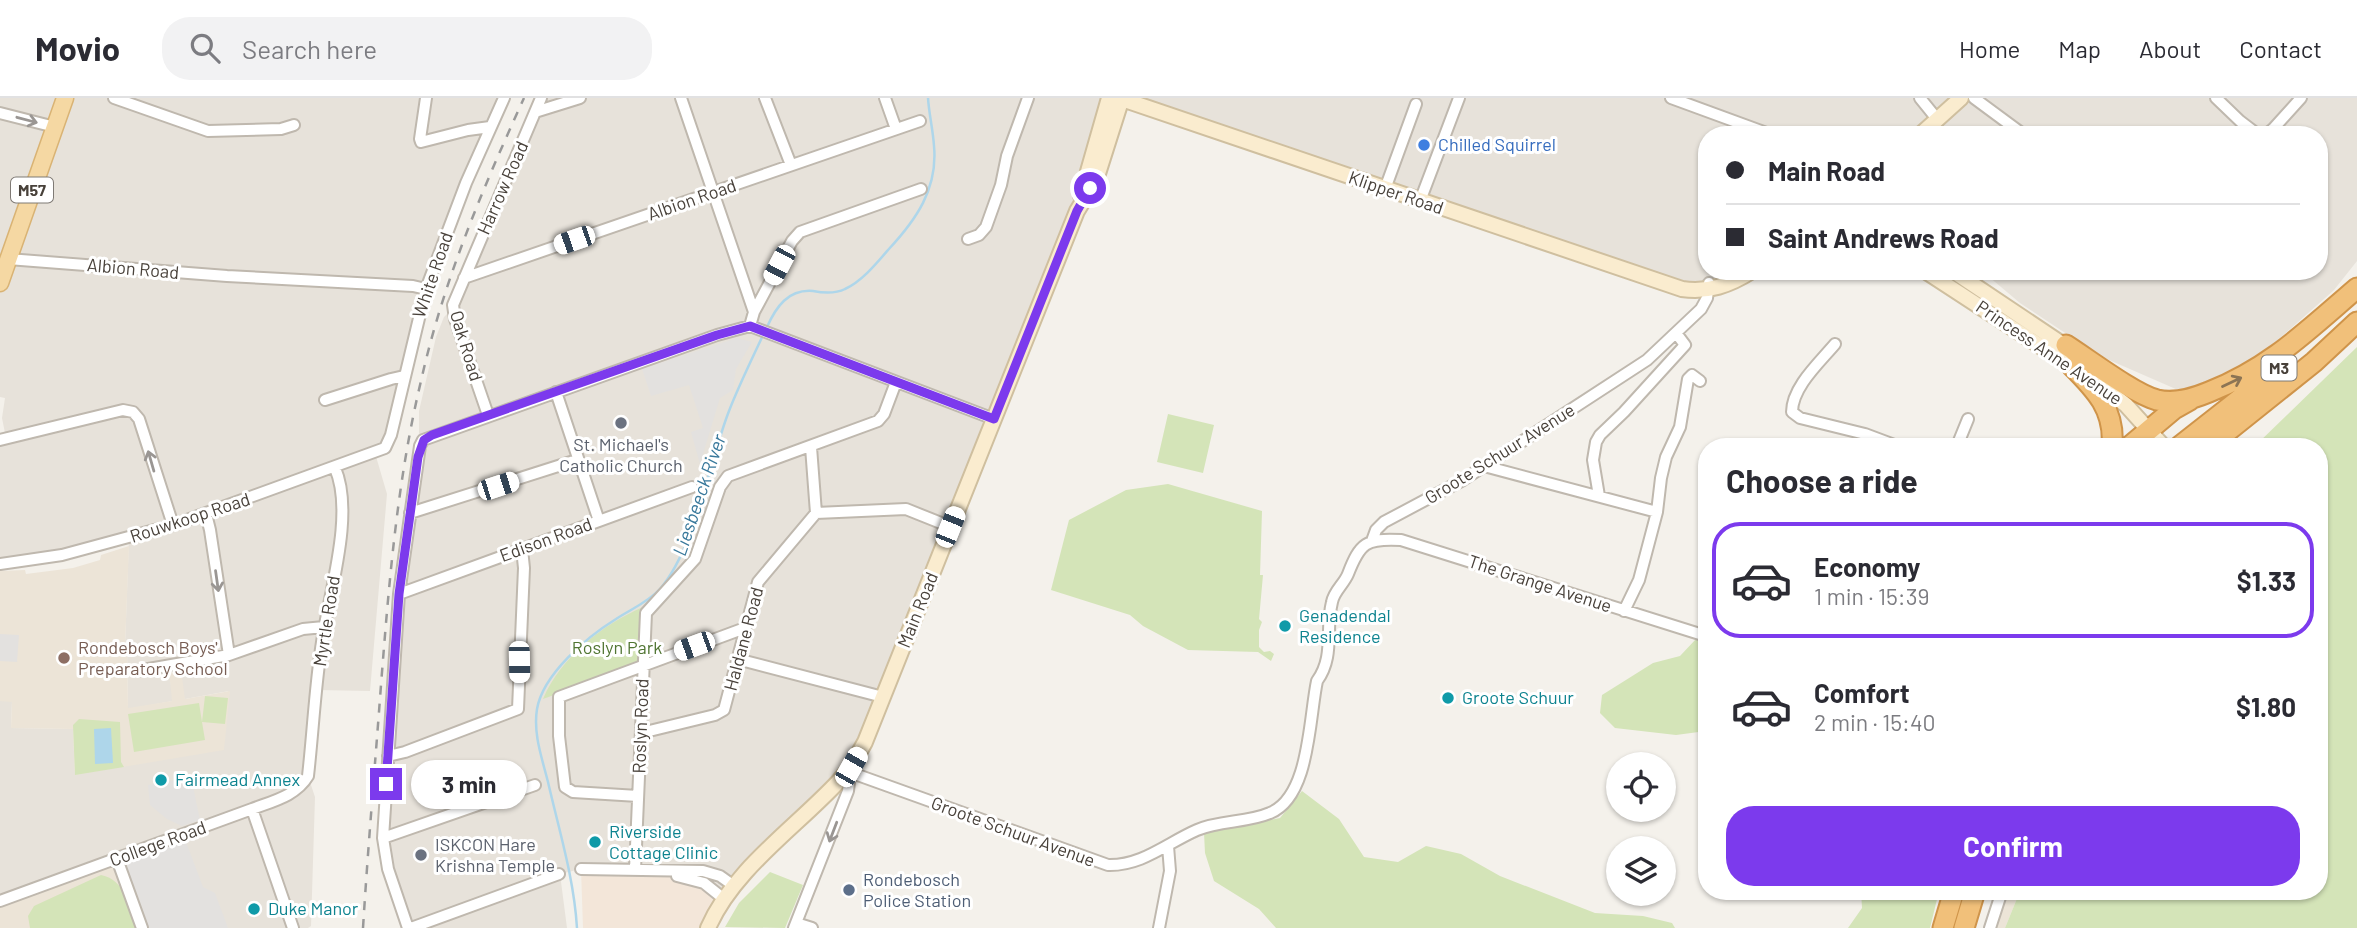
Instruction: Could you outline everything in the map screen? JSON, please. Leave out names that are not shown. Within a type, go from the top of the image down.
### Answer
[{"type":"highway","points":[[2140,438],[2190,400],[2227,385],[2269,362],[2357,288]]},
{"type":"highway","name":"M3","points":[[2200,438],[2330,322],[2357,294]]},
{"type":"highway","name":"M3","points":[[2201,438],[2315,362],[2357,322]]},
{"type":"highway","points":[[2066,345],[2144,395],[2164,401],[2190,400]]},
{"type":"highway","points":[[2073,366],[2105,403],[2111,423],[2112,438]]},
{"type":"highway","points":[[1943,928],[1951,900]]},
{"type":"highway","points":[[1964,928],[1972,900]]},
{"type":"main road","name":"M57","points":[[0,283],[65,98]]},
{"type":"main road","name":"Main Road","points":[[708,928],[724,898],[734,886],[851,770],[865,742],[1077,211],[1085,175],[1109,98]]},
{"type":"main road","name":"Main Road","points":[[1077,211],[1096,180],[1121,98]]},
{"type":"main road","name":"Klipper Road","points":[[1121,98],[1671,285],[1727,285],[1736,280]]},
{"type":"main road","points":[[1930,126],[1961,98]]},
{"type":"main road","name":"Klipper Road","points":[[1709,286],[1719,280]]},
{"type":"main road","name":"Princess Anne Avenue","points":[[1940,280],[2113,394],[2165,438]]},
{"type":"main road","points":[[1944,280],[1951,287]]},
{"type":"main road","name":"Princess Anne Avenue","points":[[1967,280],[2066,345],[2117,386],[2159,438]]},
{"type":"street","points":[[114,98],[212,131],[281,129],[294,125]]},
{"type":"street","points":[[426,98],[420,139],[424,142],[490,127]]},
{"type":"street","name":"White Road","points":[[375,453],[388,444],[426,289],[466,183],[504,98]]},
{"type":"street","name":"Harrow Road","points":[[464,278],[541,98]]},
{"type":"street","points":[[535,112],[580,98]]},
{"type":"street","points":[[681,98],[754,312],[754,327]]},
{"type":"street","points":[[765,98],[791,165]]},
{"type":"street","points":[[885,98],[896,129]]},
{"type":"street","points":[[968,239],[979,235],[986,227],[1028,98]]},
{"type":"street","points":[[1420,201],[1459,98]]},
{"type":"street","points":[[1671,98],[1747,126]]},
{"type":"street","points":[[1920,98],[1937,119]]},
{"type":"street","points":[[1974,98],[2012,126]]},
{"type":"street","points":[[2216,98],[2245,126]]},
{"type":"street","points":[[2276,126],[2301,98]]},
{"type":"street","points":[[1385,189],[1416,104]]},
{"type":"street","points":[[0,113],[55,127]]},
{"type":"street","name":"Albion Road","points":[[464,278],[920,121]]},
{"type":"street","points":[[754,312],[800,232],[921,189]]},
{"type":"street","name":"Albion Road","points":[[8,259],[227,276],[414,286],[426,289]]},
{"type":"street","name":"Oak Road","points":[[464,278],[453,313],[488,415]]},
{"type":"street","name":"Groote Schuur Avenue","points":[[851,770],[1099,864],[1123,865],[1206,826],[1272,813],[1287,801],[1301,772],[1317,681],[1325,670],[1329,656],[1331,603],[1348,575],[1354,555],[1372,541],[1373,533],[1384,522],[1451,487],[1647,360],[1700,309],[1709,286]]},
{"type":"street","points":[[559,874],[410,928],[388,869],[383,838],[399,594],[422,443],[432,435],[488,415],[717,335],[754,327],[994,419]]},
{"type":"street","points":[[1599,496],[1593,460],[1596,442],[1685,345],[1676,333]]},
{"type":"street","points":[[1835,344],[1798,392],[1792,412],[1800,418],[1876,438]]},
{"type":"street","points":[[1624,611],[1639,580],[1657,512],[1666,457],[1680,427],[1688,379],[1692,375],[1700,381]]},
{"type":"street","points":[[325,400],[404,376]]},
{"type":"street","name":"Roslyn Road","points":[[635,870],[646,613],[695,559],[724,481],[734,472],[811,447],[878,421],[884,414],[896,382]]},
{"type":"street","points":[[556,392],[599,521]]},
{"type":"street","points":[[0,440],[123,410],[133,412],[139,419],[173,525]]},
{"type":"street","points":[[1960,438],[1968,419]]},
{"type":"street","points":[[811,447],[816,513],[900,509],[915,512],[950,527]]},
{"type":"street","name":"Rouwkoop Road","points":[[0,564],[62,555],[173,525],[375,453]]},
{"type":"street","points":[[410,513],[577,460]]},
{"type":"street","points":[[1484,466],[1657,512]]},
{"type":"street","name":"Myrtle Road","points":[[308,776],[324,627],[336,567],[344,499],[335,468]]},
{"type":"street","name":"Edison Road","points":[[399,594],[692,487]]},
{"type":"street","name":"Haldane Road","points":[[641,733],[721,713],[726,706],[761,577],[816,513]]},
{"type":"street","points":[[206,514],[229,655]]},
{"type":"street","name":"The Grange Avenue","points":[[1372,541],[1401,540],[1698,634]]},
{"type":"street","points":[[388,756],[518,709],[524,568],[522,549]]},
{"type":"street","points":[[137,671],[229,655],[303,629],[324,627]]},
{"type":"street","points":[[638,796],[568,791],[563,781],[558,699],[561,695],[745,628]]},
{"type":"street","points":[[737,659],[883,697]]},
{"type":"street","points":[[812,928],[795,926],[850,785],[851,770]]},
{"type":"street","name":"College Road","points":[[0,901],[252,809],[296,791],[308,776]]},
{"type":"street","points":[[383,838],[535,785]]},
{"type":"street","points":[[252,809],[293,928]]},
{"type":"street","points":[[1159,928],[1170,871],[1168,846]]},
{"type":"street","points":[[117,859],[142,928]]},
{"type":"street","points":[[581,869],[708,872],[720,876],[734,886]]},
{"type":"street","points":[[650,870],[697,880],[724,898]]},
{"type":"street","points":[[1990,928],[1999,900]]},
{"type":"shaded area","points":[[0,98],[504,98],[426,289],[391,435],[375,453],[387,494],[370,691],[318,690],[308,776],[315,797],[311,926],[308,928],[142,928],[117,859],[0,901],[0,701],[12,701],[11,728],[73,729],[75,775],[229,691],[185,699],[169,670],[173,701],[128,709],[125,646],[129,538],[0,564],[0,440],[6,438],[2,418],[5,398],[0,397]]},
{"type":"shaded area","points":[[541,98],[2357,98],[2357,261],[2334,290],[2261,355],[2201,384],[2178,390],[2100,356],[2020,303],[1993,280],[2328,280],[2328,126],[1698,126],[1698,280],[1713,280],[1670,285],[1122,99],[865,742],[724,899],[581,869],[560,874],[567,928],[408,928],[388,869],[384,806],[419,439],[419,411],[436,337],[444,317],[453,308]]},
{"type":"shaded area","points":[[737,338],[752,342],[736,369],[733,390],[720,398],[700,464],[691,432],[703,428],[689,385],[651,396],[642,369]]},
{"type":"shaded area","name":"Rondebosch Boys' Preparatory School","points":[[129,546],[125,646],[128,708],[172,701],[169,671],[181,669],[185,699],[230,691],[224,750],[75,775],[73,729],[11,728],[12,702],[0,701],[0,571],[25,570],[26,574],[73,568],[100,560],[101,555]]},
{"type":"shaded area","points":[[0,634],[19,635],[17,662],[0,661]]},
{"type":"shaded area","points":[[191,777],[200,820],[182,826],[167,819],[150,805],[148,785]]},
{"type":"shaded area","points":[[183,834],[203,887],[215,893],[228,928],[142,928],[117,859]]},
{"type":"shaded area","points":[[115,864],[139,928],[0,928],[0,907]]},
{"type":"shaded area","points":[[581,869],[677,876],[724,899],[708,928],[583,928]]},
{"type":"shaded area","points":[[1993,900],[2016,900],[2005,928],[1984,928]]},
{"type":"green space","points":[[2357,347],[2357,928],[2005,928],[2016,900],[2328,900],[2328,438],[2263,438]]},
{"type":"green space","points":[[1168,414],[1214,425],[1203,473],[1157,462]]},
{"type":"green space","points":[[1168,484],[1262,511],[1260,575],[1263,575],[1259,619],[1262,622],[1259,647],[1264,652],[1270,651],[1274,654],[1271,661],[1258,652],[1188,650],[1143,626],[1130,615],[1051,590],[1069,520],[1126,490]]},
{"type":"green space","name":"Roslyn Park","points":[[643,607],[639,664],[543,699],[560,669],[584,644],[613,623]]},
{"type":"green space","points":[[1698,640],[1698,732],[1676,735],[1615,728],[1600,713],[1602,695],[1653,663],[1680,656]]},
{"type":"green space","points":[[205,696],[228,698],[225,724],[202,722]]},
{"type":"green space","points":[[199,703],[205,740],[134,752],[128,714]]},
{"type":"green space","points":[[79,719],[120,722],[121,762],[124,767],[75,775],[73,725]]},
{"type":"green space","points":[[1302,791],[1339,819],[1364,857],[1398,862],[1426,846],[1461,854],[1500,876],[1595,913],[1643,916],[1672,923],[1675,928],[1276,928],[1259,909],[1214,881],[1205,853],[1204,833],[1280,818]]},
{"type":"green space","points":[[770,872],[803,885],[785,928],[725,927],[739,903]]},
{"type":"green space","points":[[101,875],[116,882],[121,888],[136,928],[30,928],[28,916],[34,906]]},
{"type":"green space","points":[[1862,900],[1937,900],[1930,928],[1848,928],[1862,908]]},
{"type":"water","points":[[111,728],[113,763],[95,764],[94,729]]},
{"type":"waterway","name":"Liesbeeck River","points":[[767,327],[779,306],[790,296],[804,291],[837,292],[857,282],[908,227],[923,203],[932,176],[934,146],[928,98]]},
{"type":"waterway","name":"Liesbeeck River","points":[[577,928],[569,872],[537,737],[536,718],[541,696],[557,670],[580,646],[650,598],[672,572],[692,529],[729,411],[764,333]]},
{"type":"railway","points":[[363,928],[391,570],[413,419],[430,344],[452,272],[493,167],[524,98]]},
{"type":"place","name":"Chilled Squirrel","points":[[1424,145]]},
{"type":"place","name":"St. Michael's Catholic Church","points":[[621,423]]},
{"type":"place","name":"Genadendal Residence","points":[[1285,626]]},
{"type":"place","name":"Rondebosch Boys' Preparatory School","points":[[64,658]]},
{"type":"place","name":"Groote Schuur","points":[[1448,698]]},
{"type":"place","name":"Fairmead Annex","points":[[161,780]]},
{"type":"place","name":"Riverside Cottage Clinic","points":[[595,842]]},
{"type":"place","name":"ISKCON Hare Krishna Temple","points":[[421,855]]},
{"type":"place","name":"Rondebosch Police Station","points":[[849,890]]},
{"type":"place","name":"Duke Manor","points":[[254,909]]},
{"type":"route","points":[[386,784],[399,594],[418,457],[420,446],[427,437],[717,335],[750,326],[994,419],[1077,211],[1090,188]]}]
